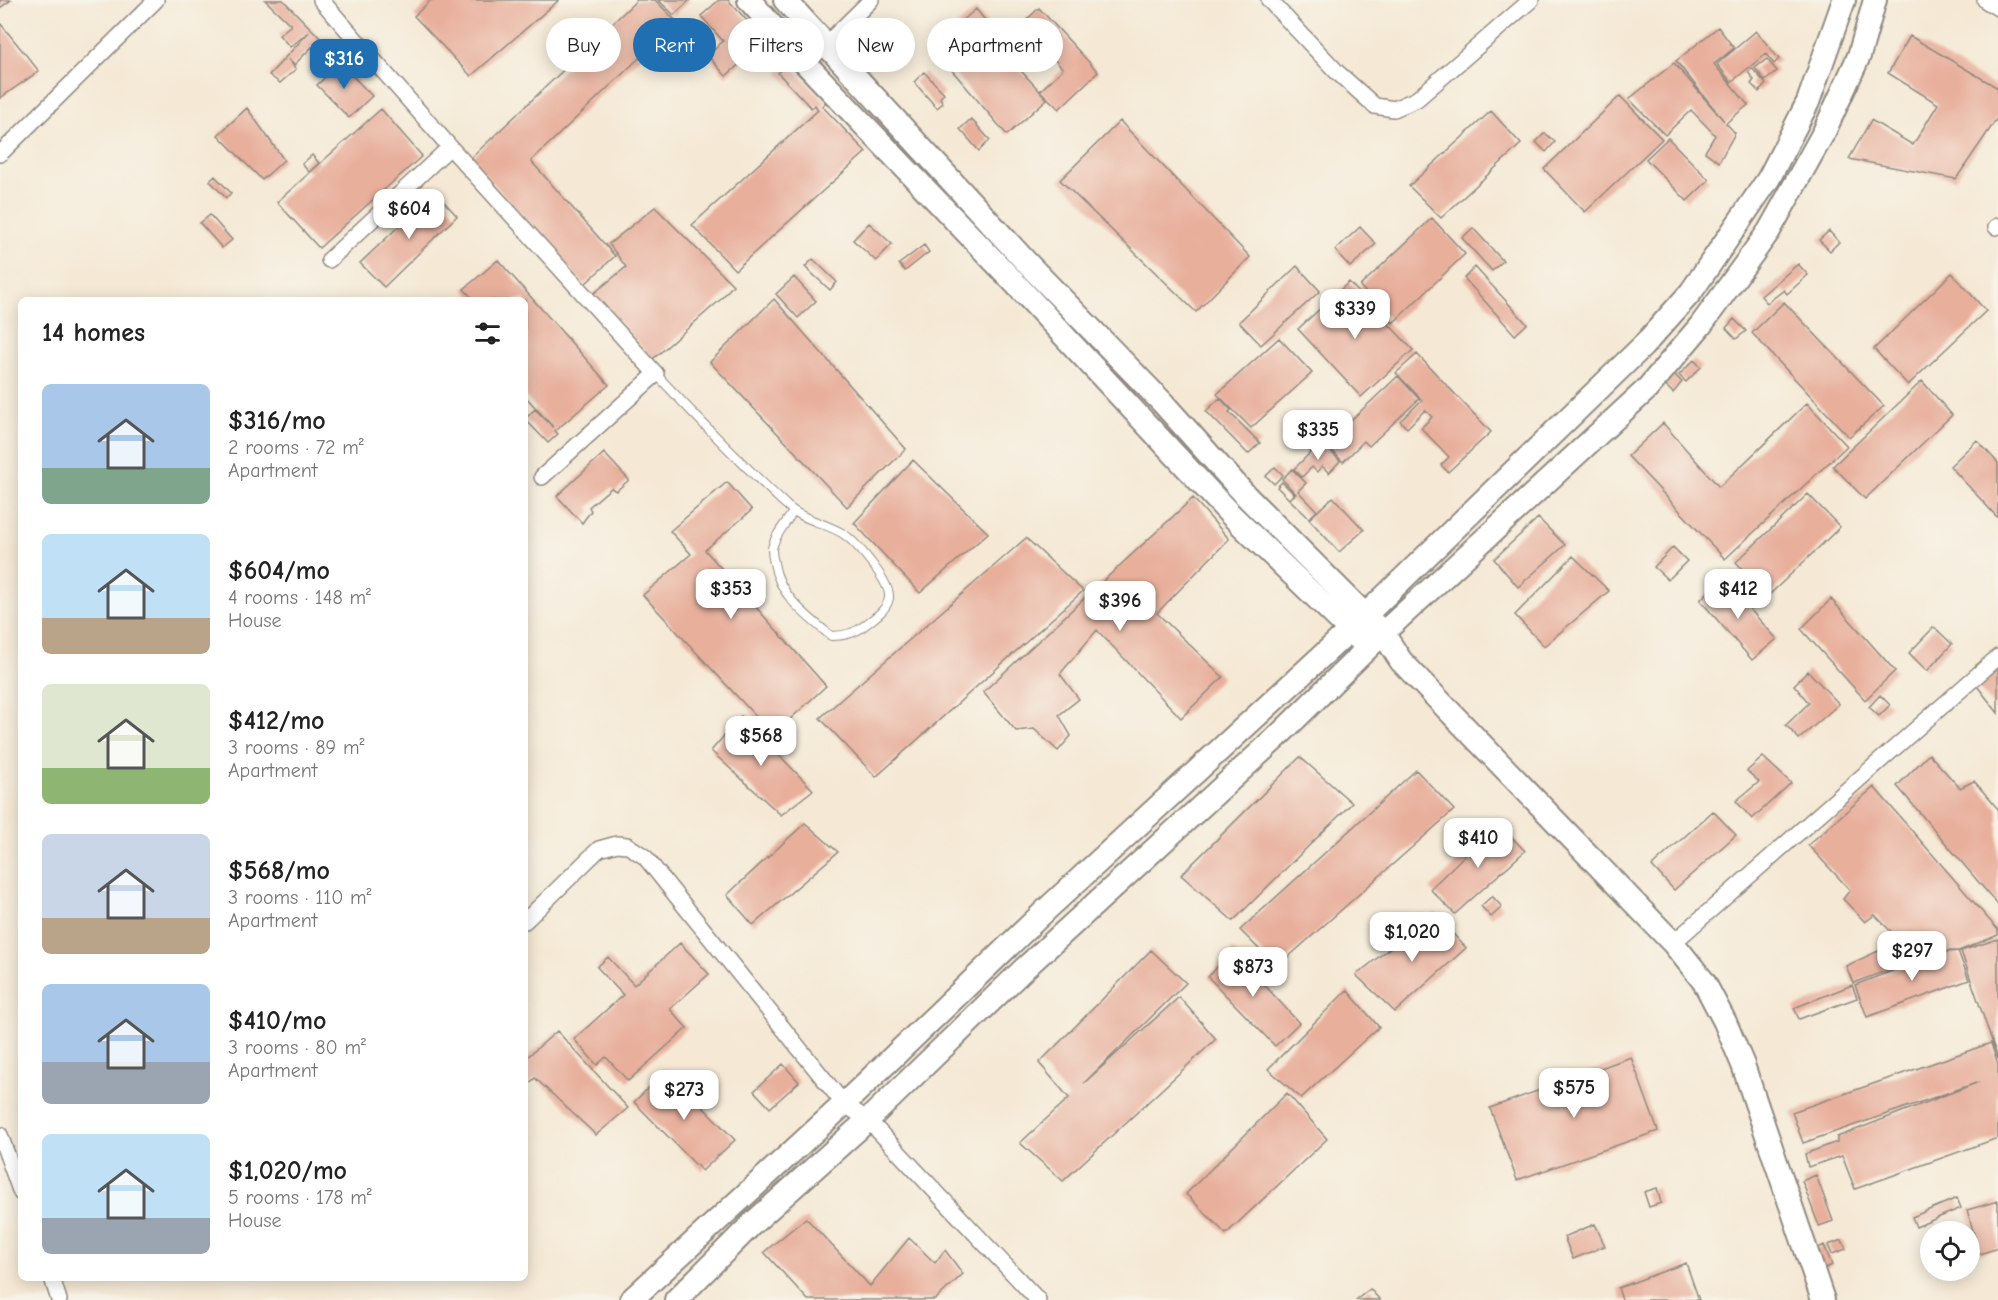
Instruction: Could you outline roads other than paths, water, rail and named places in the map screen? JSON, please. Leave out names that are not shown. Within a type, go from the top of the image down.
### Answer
[{"type":"street","points":[[0,154],[156,0]]},
{"type":"street","points":[[321,0],[450,147],[656,374],[542,477]]},
{"type":"street","points":[[749,0],[765,18]]},
{"type":"street","points":[[785,0],[1028,264],[1162,402],[1358,622],[1401,661],[1673,943],[1704,982],[1725,1022],[1743,1065],[1823,1300]]},
{"type":"street","points":[[826,44],[871,0]]},
{"type":"street","points":[[1269,0],[1337,72],[1375,106],[1394,109],[1417,99],[1531,0]]},
{"type":"street","points":[[631,1300],[844,1104],[1048,908],[1358,622],[1643,346],[1690,292],[1769,178],[1808,102],[1844,0]]},
{"type":"street","points":[[676,1300],[752,1224],[868,1120],[1025,968],[1276,738],[1376,640],[1647,389],[1701,325],[1769,231],[1824,132],[1859,56],[1875,0]]},
{"type":"street","points":[[1985,0],[1998,8]]},
{"type":"street","points":[[814,72],[1014,282],[1230,514],[1358,622]]},
{"type":"street","points":[[329,260],[450,147]]},
{"type":"street","points":[[1014,282],[1028,264]]},
{"type":"street","points":[[1142,418],[1162,402]]},
{"type":"street","points":[[1230,514],[1248,498]]},
{"type":"street","points":[[1673,943],[1998,657]]},
{"type":"street","points":[[528,918],[599,849],[617,844],[627,846],[645,857],[844,1104],[868,1120],[1038,1300]]},
{"type":"street","points":[[0,1135],[18,1185]]},
{"type":"street","points":[[53,1281],[59,1300]]},
{"type":"lane","points":[[656,374],[726,449],[793,512],[831,527],[845,535],[864,552],[889,594],[884,609],[861,628],[847,634],[831,636],[799,610],[782,587],[775,570],[772,549],[793,512]]}]
